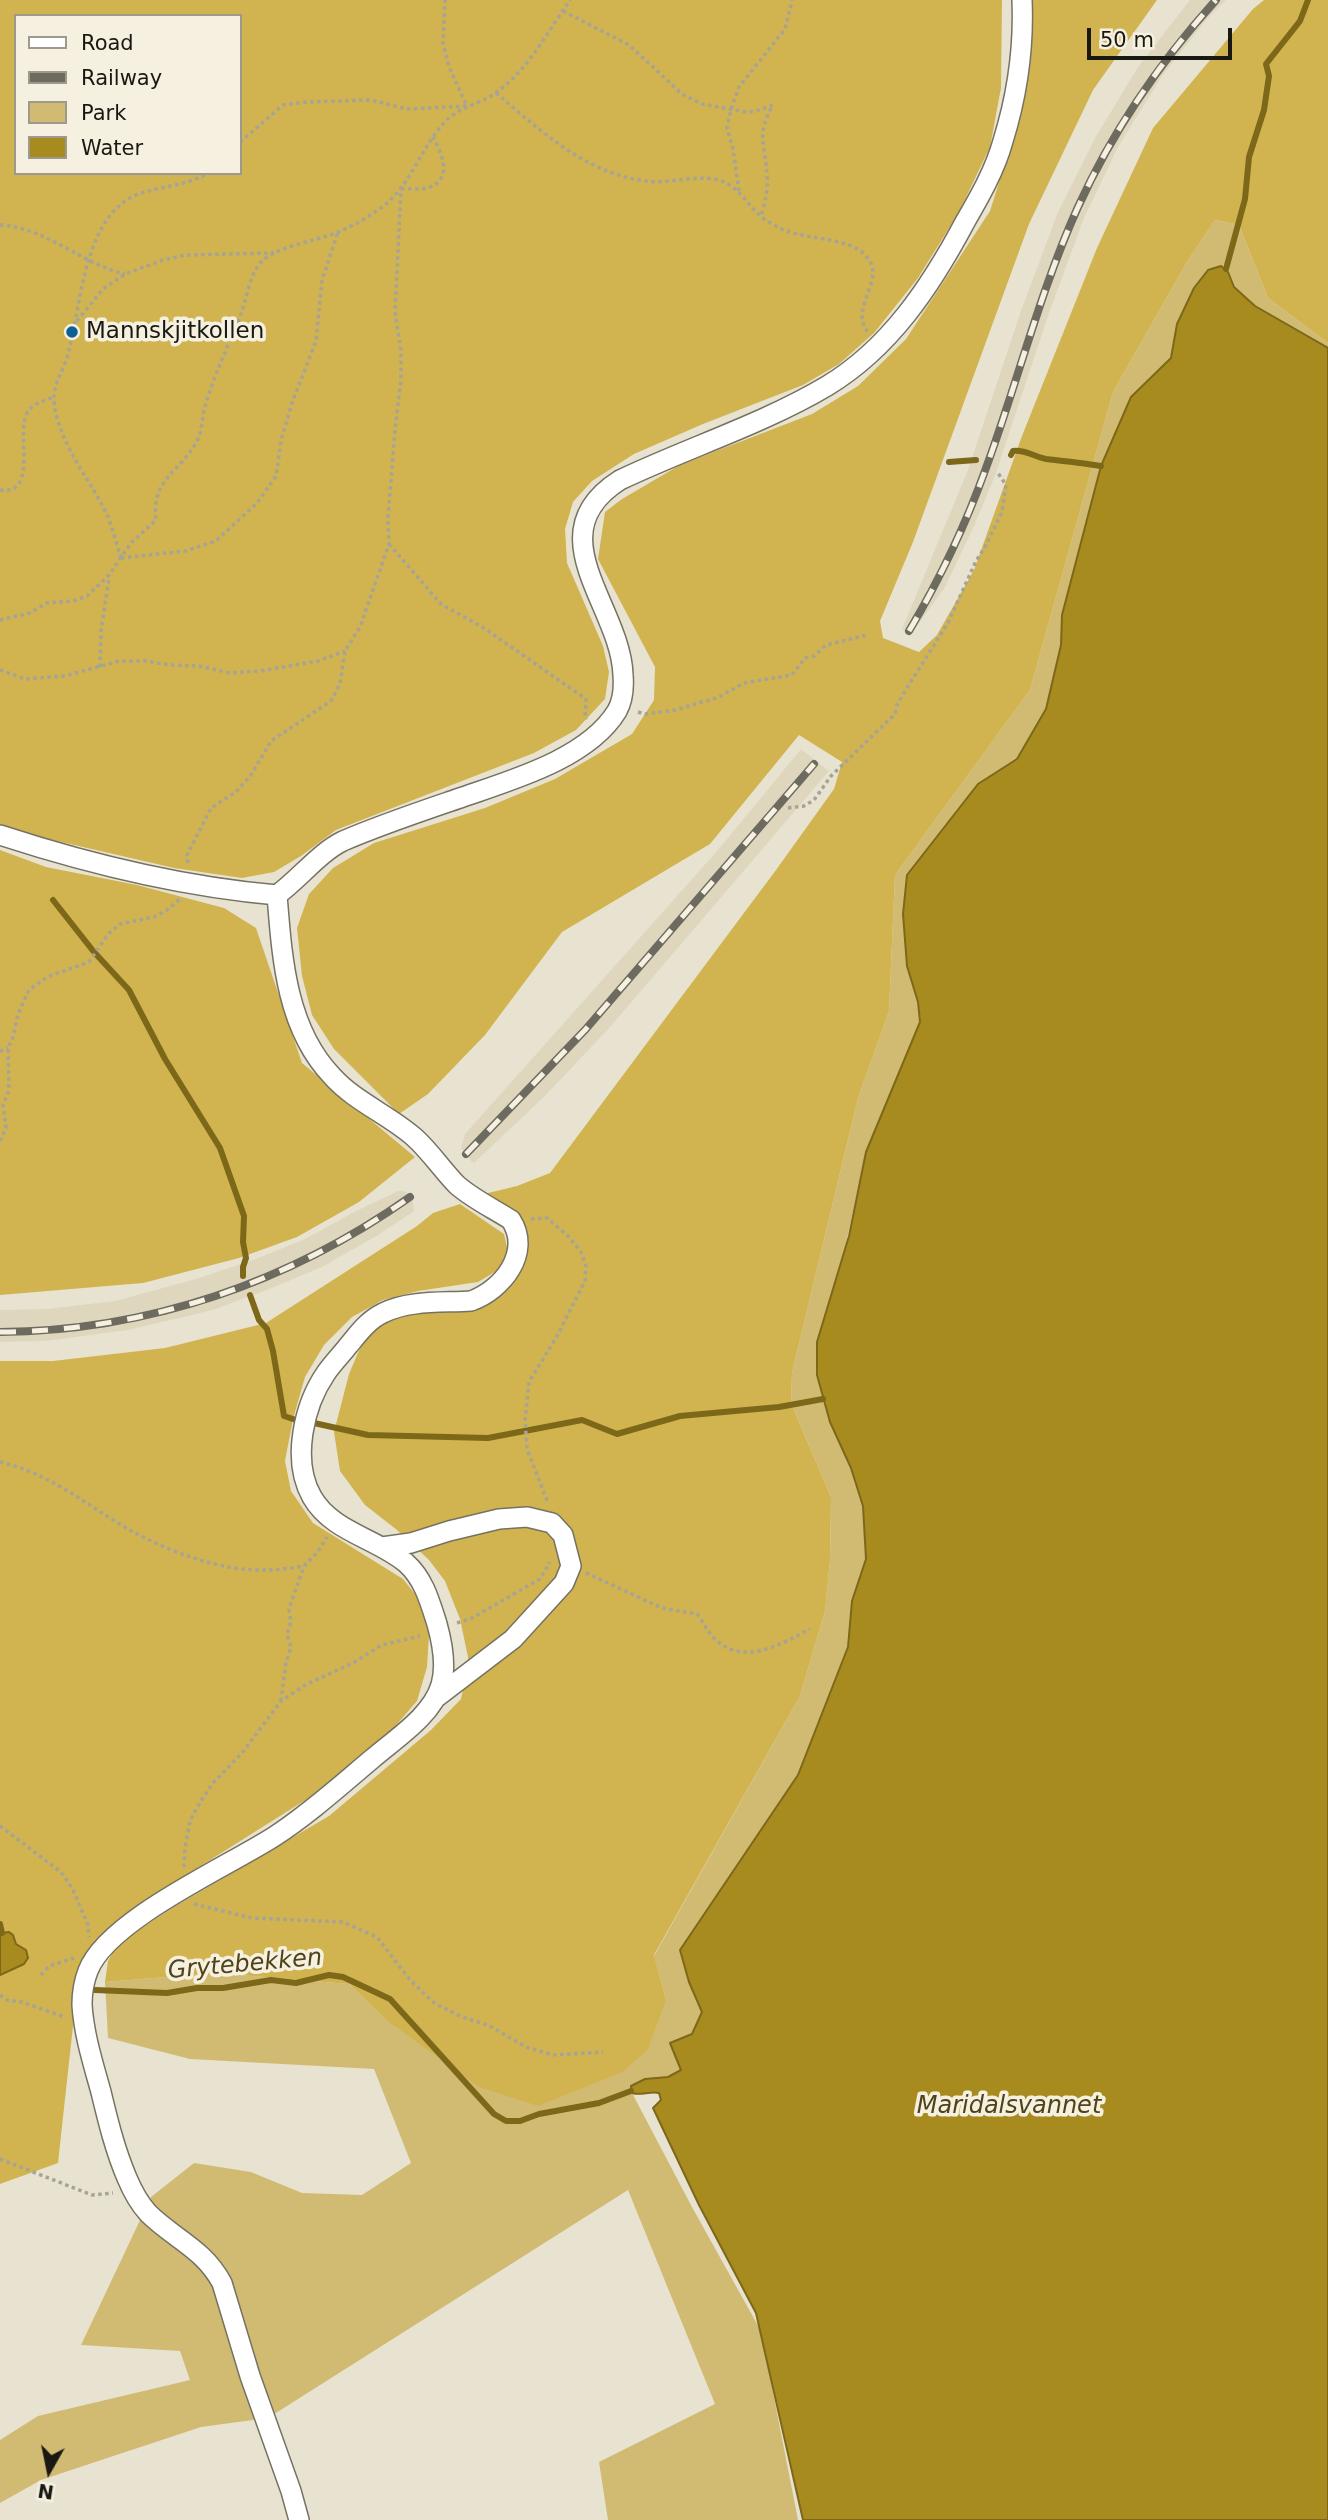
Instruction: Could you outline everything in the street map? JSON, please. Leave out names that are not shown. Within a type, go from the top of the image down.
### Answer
[{"type":"lane","points":[[0,835],[100,863],[190,883],[278,895],[341,842],[529,774],[561,758],[598,733],[619,707],[624,684],[618,642],[590,580],[583,551],[585,521],[592,504],[599,495],[620,480],[784,408],[827,386],[857,364],[907,315],[928,288],[995,166],[1009,119],[1018,72],[1022,0]]},
{"type":"lane","points":[[278,895],[282,959],[288,991],[307,1040],[332,1077],[416,1139],[459,1186],[511,1220],[517,1228],[516,1253],[506,1277],[499,1285],[471,1301],[413,1305],[384,1312],[365,1325],[326,1373],[308,1412],[304,1428],[303,1469],[314,1501],[340,1526],[382,1547],[408,1565],[422,1583],[438,1629],[444,1662],[442,1683],[436,1697]]},
{"type":"lane","points":[[299,2520],[250,2376],[222,2283],[215,2270],[195,2248],[151,2216],[133,2191],[113,2137],[87,2039],[82,1993],[85,1964],[110,1941],[181,1890],[276,1836],[414,1723],[436,1697],[513,1639],[564,1583],[571,1566],[563,1535],[552,1523],[527,1517],[499,1518],[411,1543],[382,1547]]},
{"type":"path","points":[[445,0],[443,43],[449,67],[467,106]]},
{"type":"path","points":[[242,140],[283,105],[371,100],[407,109],[467,106],[481,102],[496,93],[520,70],[570,0]]},
{"type":"path","points":[[739,191],[727,128],[731,109],[739,87],[785,29],[792,0]]},
{"type":"path","points":[[562,11],[629,45],[682,94],[702,104],[756,111],[773,105],[762,123],[763,150],[768,175],[767,196],[761,216]]},
{"type":"path","points":[[496,93],[559,145],[604,171],[647,182],[692,178],[723,181],[739,191],[761,216],[787,231],[847,244],[868,257],[873,270],[861,309],[863,327],[879,344]]},
{"type":"path","points":[[0,620],[30,614],[47,603],[73,601],[87,596],[109,576],[131,544],[156,520],[154,504],[160,487],[199,438],[204,407],[242,312],[254,272],[263,261],[276,253],[338,232],[381,208],[401,189],[446,120],[467,106]]},
{"type":"path","points":[[401,189],[430,188],[440,180],[445,169],[443,156],[433,137]]},
{"type":"path","points":[[121,558],[108,518],[62,433],[54,397],[68,354],[90,260],[103,222],[120,204],[139,192],[174,187],[205,175]]},
{"type":"path","points":[[0,1141],[6,1128],[3,1105],[9,1090],[8,1048],[18,1014],[29,990],[47,977],[89,961],[108,934],[120,924],[154,917],[178,902],[190,883],[187,855],[211,808],[236,792],[251,775],[271,741],[331,701],[340,684],[345,651],[360,627],[389,544],[388,518],[401,379],[401,351],[395,312],[401,189]]},
{"type":"path","points":[[0,225],[27,229],[106,269],[125,274]]},
{"type":"path","points":[[121,558],[185,551],[216,541],[257,503],[276,476],[281,440],[292,402],[316,341],[322,280],[338,232]]},
{"type":"path","points":[[75,323],[103,289],[125,274],[163,260],[186,255],[276,253]]},
{"type":"path","points":[[0,490],[6,491],[18,484],[23,475],[23,424],[28,410],[41,401],[54,397]]},
{"type":"path","points":[[788,808],[804,806],[814,800],[831,776],[895,714],[905,691],[948,623],[1002,512],[1006,485],[998,473]]},
{"type":"path","points":[[389,544],[441,604],[484,628],[586,699],[584,716],[598,733]]},
{"type":"path","points":[[100,667],[103,611],[109,576]]},
{"type":"path","points":[[619,707],[645,713],[676,710],[719,697],[744,683],[792,675],[805,658],[814,656],[826,645],[867,635]]},
{"type":"path","points":[[0,670],[25,679],[65,676],[119,661],[145,661],[199,666],[230,673],[318,661],[345,651]]},
{"type":"path","points":[[0,1051],[8,1048]]},
{"type":"path","points":[[511,1220],[547,1218],[568,1236],[581,1252],[586,1266],[585,1281],[529,1382],[525,1420],[527,1450],[546,1494],[552,1523]]},
{"type":"path","points":[[0,1468],[1,1462],[71,1491],[130,1530],[191,1557],[225,1567],[265,1571],[304,1566]]},
{"type":"path","points":[[281,1701],[291,1647],[287,1634],[291,1622],[289,1609],[304,1566],[317,1553],[327,1537],[340,1526]]},
{"type":"path","points":[[603,2052],[553,2055],[526,2048],[488,2025],[443,2008],[410,1980],[377,1937],[343,1922],[252,1918],[206,1905],[186,1903],[180,1898],[184,1848],[190,1821],[213,1783],[242,1753],[281,1701],[307,1684],[353,1663],[382,1645],[472,1618],[540,1580],[553,1557],[662,1608],[696,1614],[718,1642],[744,1653],[775,1647],[810,1629]]},
{"type":"path","points":[[0,1826],[61,1872],[72,1888],[90,1935],[85,1964],[49,1966],[41,1975]]},
{"type":"path","points":[[0,1995],[66,2018],[84,2018]]},
{"type":"path","points":[[0,2159],[92,2195],[133,2191]]},
{"type":"shaded area","points":[[0,0],[1002,0],[1001,88],[990,147],[959,212],[918,278],[874,333],[839,364],[803,385],[634,454],[592,481],[573,502],[565,529],[567,563],[603,646],[609,672],[605,699],[576,730],[534,753],[336,830],[274,872],[242,878],[174,868],[31,835],[0,825]]},
{"type":"shaded area","points":[[1032,0],[1157,0],[1093,90],[1029,224],[913,542],[880,621],[883,638],[919,652],[937,635],[974,570],[1022,436],[1097,248],[1153,128],[1253,9],[1264,0],[1328,0],[1328,343],[1268,298],[1239,225],[1215,220],[1187,262],[1113,392],[1030,690],[895,875],[889,1011],[858,1098],[792,1373],[791,1403],[831,1497],[830,1561],[825,1611],[800,1696],[654,1955],[666,2000],[647,2051],[622,2072],[538,2106],[479,2087],[385,2019],[349,1984],[216,1973],[105,1982],[108,1961],[118,1943],[329,1816],[431,1730],[461,1699],[469,1662],[460,1619],[445,1581],[429,1560],[365,1505],[340,1471],[334,1432],[349,1374],[368,1329],[402,1311],[456,1308],[523,1251],[484,1194],[517,1186],[550,1173],[834,789],[842,762],[799,735],[710,844],[562,932],[485,1035],[428,1094],[399,1114],[334,1049],[312,1015],[302,976],[297,928],[309,894],[333,868],[374,843],[485,808],[555,779],[632,734],[654,700],[655,667],[598,559],[605,512],[680,465],[812,414],[858,386],[906,339],[990,211],[1021,112],[1031,48]]},
{"type":"shaded area","points":[[1190,0],[1226,0],[1206,20],[1162,76],[1118,147],[1084,218],[996,473],[975,524],[945,587],[912,633],[902,629],[968,470],[1021,311],[1058,212],[1095,138],[1138,67]]},
{"type":"shaded area","points":[[801,749],[829,771],[612,1025],[544,1097],[474,1163],[471,1161],[461,1148],[465,1134],[718,850]]},
{"type":"shaded area","points":[[0,850],[46,867],[137,885],[224,908],[256,928],[302,1063],[415,1157],[359,1202],[297,1237],[239,1258],[143,1283],[0,1295]]},
{"type":"shaded area","points":[[398,1191],[409,1194],[414,1211],[322,1267],[272,1288],[213,1310],[128,1330],[46,1341],[0,1342],[0,1310],[47,1309],[115,1301],[196,1279],[305,1239]]},
{"type":"shaded area","points":[[460,1204],[504,1234],[508,1252],[498,1270],[478,1282],[418,1291],[383,1300],[352,1317],[324,1345],[305,1377],[285,1461],[291,1491],[313,1523],[403,1579],[419,1599],[429,1635],[427,1667],[417,1701],[392,1730],[307,1799],[180,1879],[116,1926],[79,1971],[58,2163],[0,2184],[0,1361],[53,1361],[165,1348],[266,1323],[433,1213]]},
{"type":"green space","points":[[1215,220],[1239,225],[1268,298],[1328,343],[1328,348],[1255,306],[1234,286],[1228,272],[1216,267],[1208,270],[1194,288],[1177,324],[1171,358],[1131,397],[1062,615],[1061,645],[1046,709],[1017,759],[978,784],[907,966],[918,1002],[920,1022],[866,1152],[817,1375],[830,1422],[851,1468],[863,1506],[866,1559],[852,1601],[848,1647],[798,1775],[681,1949],[732,2041],[652,2086],[631,2091],[761,2331],[798,2520],[608,2520],[599,2462],[715,2404],[628,2190],[268,2418],[201,2427],[41,2480],[0,2503],[0,2440],[38,2416],[190,2380],[180,2351],[81,2345],[151,2197],[194,2163],[251,2172],[302,2193],[362,2195],[411,2163],[374,2069],[190,2059],[108,2038],[105,1982],[216,1973],[349,1984],[385,2019],[666,2000],[654,1956],[800,1696],[825,1611],[830,1561],[831,1497],[791,1403],[792,1373],[858,1098],[889,1011],[895,875],[1030,690],[1113,392],[1187,262]]},
{"type":"water","name":"Maridalsvannet","points":[[1221,266],[1228,272],[1234,287],[1255,306],[1328,348],[1328,2520],[803,2520],[756,2313],[699,2205],[653,2108],[661,2100],[659,2093],[632,2093],[631,2086],[645,2079],[668,2077],[681,2070],[670,2043],[692,2034],[702,2012],[689,1982],[680,1950],[798,1775],[848,1647],[852,1601],[866,1559],[863,1506],[851,1468],[830,1422],[817,1375],[817,1342],[849,1236],[866,1152],[920,1022],[918,1002],[907,966],[903,914],[907,875],[978,784],[1017,759],[1046,709],[1061,645],[1062,615],[1101,466],[1131,397],[1171,358],[1177,324],[1194,288],[1208,270]]},
{"type":"water","points":[[9,1932],[16,1944],[26,1950],[28,1958],[24,1964],[0,1975],[0,1935]]},
{"type":"waterway","points":[[1226,269],[1245,199],[1249,157],[1264,110],[1269,76],[1266,64],[1300,21],[1308,0]]},
{"type":"waterway","points":[[1011,455],[1013,451],[1021,451],[1046,459],[1101,466]]},
{"type":"waterway","points":[[949,462],[976,460]]},
{"type":"waterway","points":[[53,900],[94,952],[129,990],[165,1059],[220,1148],[244,1216],[243,1242],[246,1258],[243,1276]]},
{"type":"waterway","points":[[250,1295],[259,1320],[267,1329],[284,1416],[296,1420]]},
{"type":"waterway","points":[[314,1423],[368,1435],[488,1438],[582,1420],[617,1434],[680,1416],[779,1407],[823,1399]]},
{"type":"waterway","name":"Grytebekken","points":[[0,1924],[2,1933]]},
{"type":"waterway","name":"Grytebekken","points":[[95,1990],[167,1993],[271,1980],[296,1983],[329,1975],[343,1977],[390,1999],[494,2114],[506,2121],[520,2121],[539,2114],[599,2103],[631,2091]]},
{"type":"railway","points":[[909,631],[942,571],[970,510],[998,435],[1052,271],[1078,207],[1106,151],[1139,98],[1175,48],[1216,0]]},
{"type":"railway","points":[[466,1154],[585,1030],[814,764]]},
{"type":"railway","points":[[0,1332],[110,1322],[216,1296],[267,1277],[316,1254],[410,1197]]},
{"type":"place","name":"Mannskjitkollen","points":[[72,332]]}]
